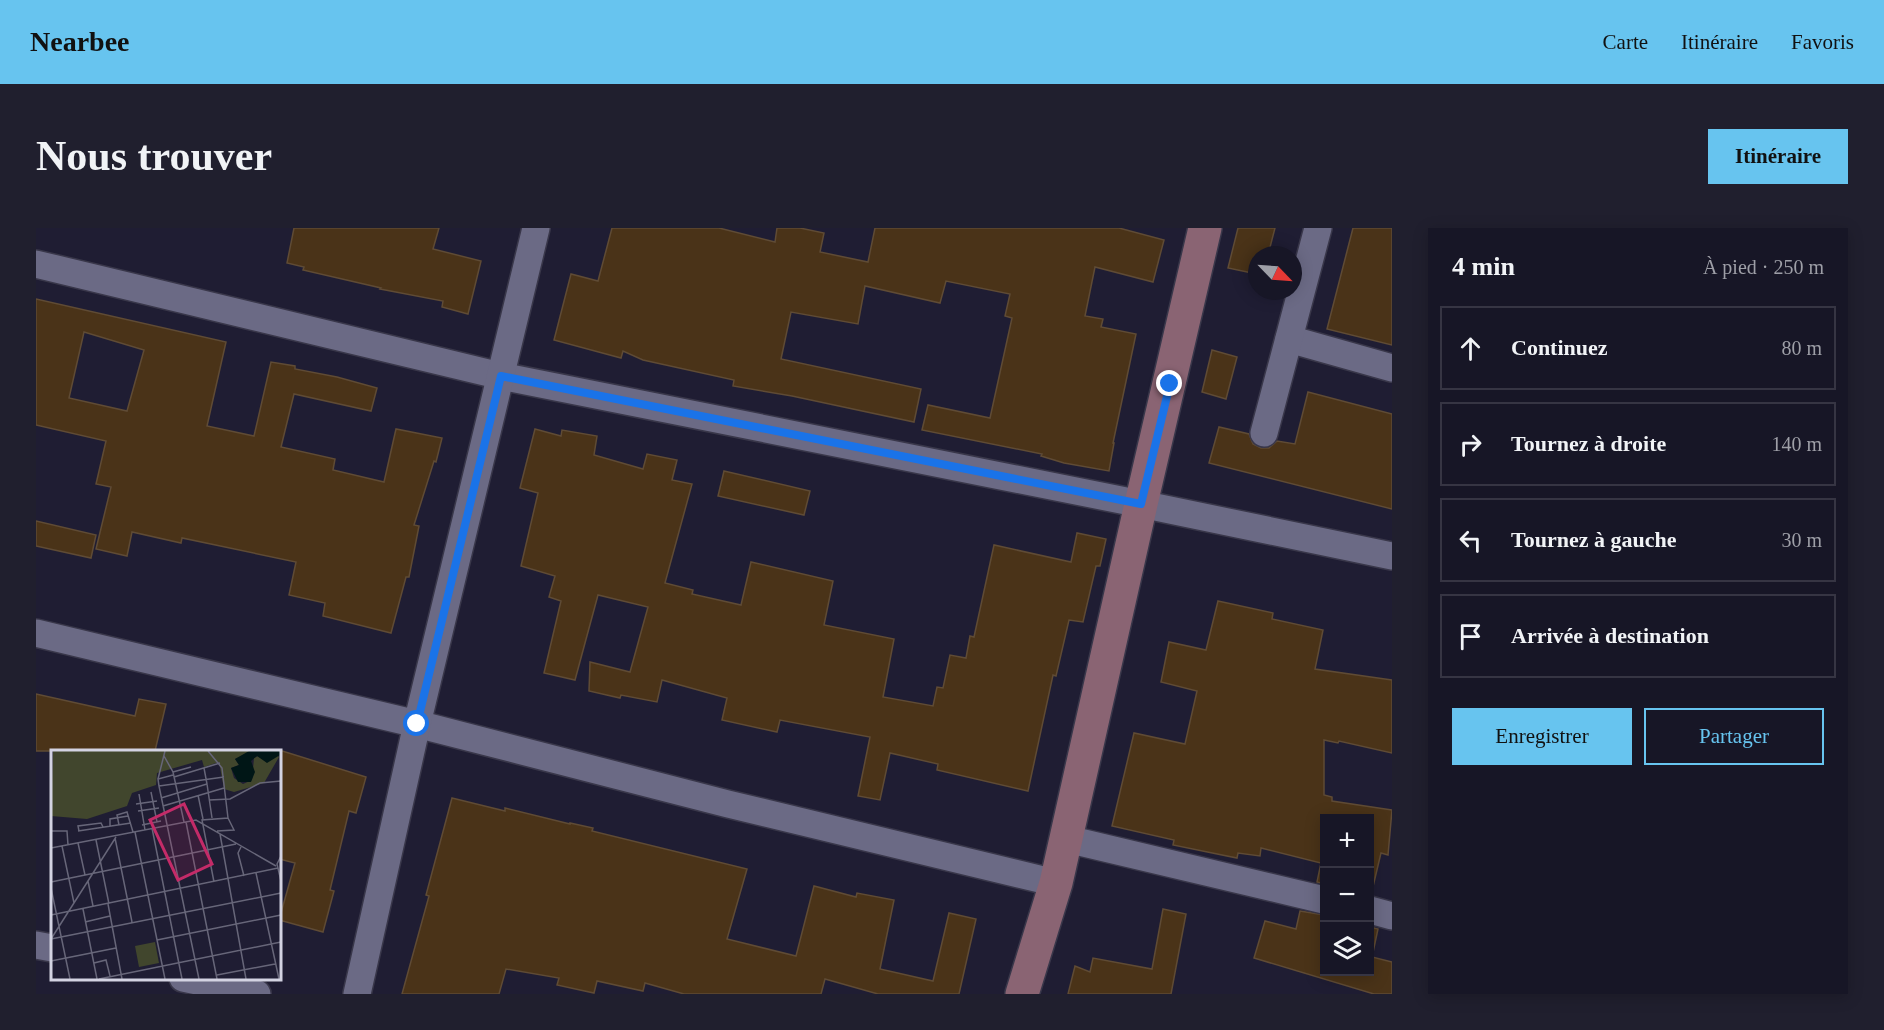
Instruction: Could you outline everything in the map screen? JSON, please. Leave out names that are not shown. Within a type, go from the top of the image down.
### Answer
[{"type":"street","points":[[357,994],[417,724],[536,228]]},
{"type":"street","points":[[1022,994],[1056,883],[1205,228]]},
{"type":"street","points":[[1264,433],[1318,228]]},
{"type":"street","points":[[36,264],[501,376],[1392,556]]},
{"type":"street","points":[[1289,339],[1392,368]]},
{"type":"street","points":[[36,633],[417,724],[728,804],[1056,883]]},
{"type":"street","points":[[1066,839],[1320,899]]},
{"type":"street","points":[[1374,911],[1392,915]]},
{"type":"street","points":[[36,945],[51,948]]},
{"type":"street","points":[[188,979],[257,994]]},
{"type":"building","points":[[294,228],[439,228],[433,249],[481,261],[468,314],[442,307],[443,301],[380,289],[303,270],[304,267],[287,263]]},
{"type":"building","points":[[612,228],[719,228],[775,242],[777,228],[800,228],[824,233],[820,252],[868,262],[875,228],[1119,228],[1164,240],[1153,282],[1095,267],[1085,316],[1103,319],[1101,327],[1136,334],[1109,471],[1064,463],[1041,456],[1042,454],[922,430],[928,405],[990,418],[1012,318],[1005,316],[1010,294],[946,281],[940,303],[865,286],[858,324],[791,312],[781,359],[921,389],[914,422],[733,386],[734,380],[643,360],[623,351],[621,358],[554,340],[571,274],[598,281]]},
{"type":"building","points":[[1238,228],[1275,228],[1270,246],[1248,246],[1248,272],[1228,268]]},
{"type":"building","points":[[1353,228],[1392,228],[1392,345],[1327,329]]},
{"type":"building","points":[[36,299],[226,342],[207,426],[254,436],[271,362],[295,366],[295,369],[377,388],[371,411],[294,394],[281,447],[335,459],[333,470],[384,482],[396,429],[442,438],[414,525],[419,526],[409,577],[406,577],[391,633],[323,616],[325,603],[289,595],[296,562],[182,538],[181,543],[132,532],[127,556],[96,549],[111,487],[96,484],[106,441],[36,425]],"holes":[[[84,332],[144,350],[127,411],[69,398]]]},
{"type":"building","points":[[1212,350],[1237,357],[1226,399],[1202,392]]},
{"type":"building","points":[[1308,392],[1392,414],[1392,509],[1209,463],[1219,427],[1249,434],[1253,444],[1261,448],[1269,448],[1277,441],[1295,444]]},
{"type":"building","points":[[535,429],[561,436],[562,430],[597,436],[594,455],[643,469],[647,454],[677,460],[672,480],[692,484],[665,583],[693,590],[692,594],[741,605],[751,562],[833,581],[824,625],[894,639],[883,697],[933,706],[937,687],[943,688],[950,655],[966,658],[970,636],[974,637],[994,545],[1071,562],[1077,533],[1106,539],[1100,566],[1096,566],[1083,622],[1069,620],[1056,676],[1053,675],[1028,791],[937,770],[938,764],[890,753],[880,800],[858,796],[870,737],[780,720],[777,732],[722,720],[727,698],[662,680],[657,702],[621,695],[620,698],[589,691],[590,662],[630,672],[648,607],[598,595],[575,680],[544,673],[561,601],[549,597],[555,576],[521,566],[538,493],[520,488]]},
{"type":"building","points":[[724,471],[810,491],[804,515],[718,496]]},
{"type":"building","points":[[36,521],[96,535],[91,558],[36,546]]},
{"type":"building","points":[[1218,601],[1273,613],[1272,619],[1323,630],[1315,669],[1392,680],[1392,753],[1339,741],[1338,743],[1324,740],[1324,795],[1332,797],[1332,801],[1392,810],[1388,855],[1381,853],[1374,882],[1374,814],[1320,814],[1320,863],[1261,848],[1260,856],[1238,853],[1237,858],[1173,845],[1174,840],[1112,826],[1134,733],[1185,744],[1197,691],[1161,682],[1169,642],[1206,650]]},
{"type":"building","points":[[36,694],[135,716],[139,699],[166,704],[155,750],[36,751]]},
{"type":"building","points":[[280,750],[366,777],[356,813],[349,811],[330,890],[334,891],[323,932],[280,920],[295,863],[280,859]]},
{"type":"building","points":[[452,798],[593,828],[592,831],[747,869],[727,939],[796,956],[814,886],[856,897],[857,893],[894,900],[880,969],[933,981],[949,913],[976,919],[959,994],[878,994],[825,979],[821,994],[684,994],[645,983],[643,991],[597,981],[594,993],[557,985],[559,978],[506,969],[499,994],[402,994],[429,896],[426,895]]},
{"type":"building","points":[[1320,868],[1320,883],[1317,882]]},
{"type":"building","points":[[1163,909],[1186,914],[1171,994],[1068,994],[1075,966],[1090,972],[1093,958],[1152,969]]},
{"type":"building","points":[[1300,911],[1320,914],[1320,976],[1374,976],[1374,958],[1392,962],[1392,994],[1374,994],[1254,958],[1265,921],[1296,929]]},
{"type":"building","points":[[1374,928],[1378,929],[1374,948]]},
{"type":"route","points":[[417,724],[501,376],[1141,504],[1170,384]]}]
